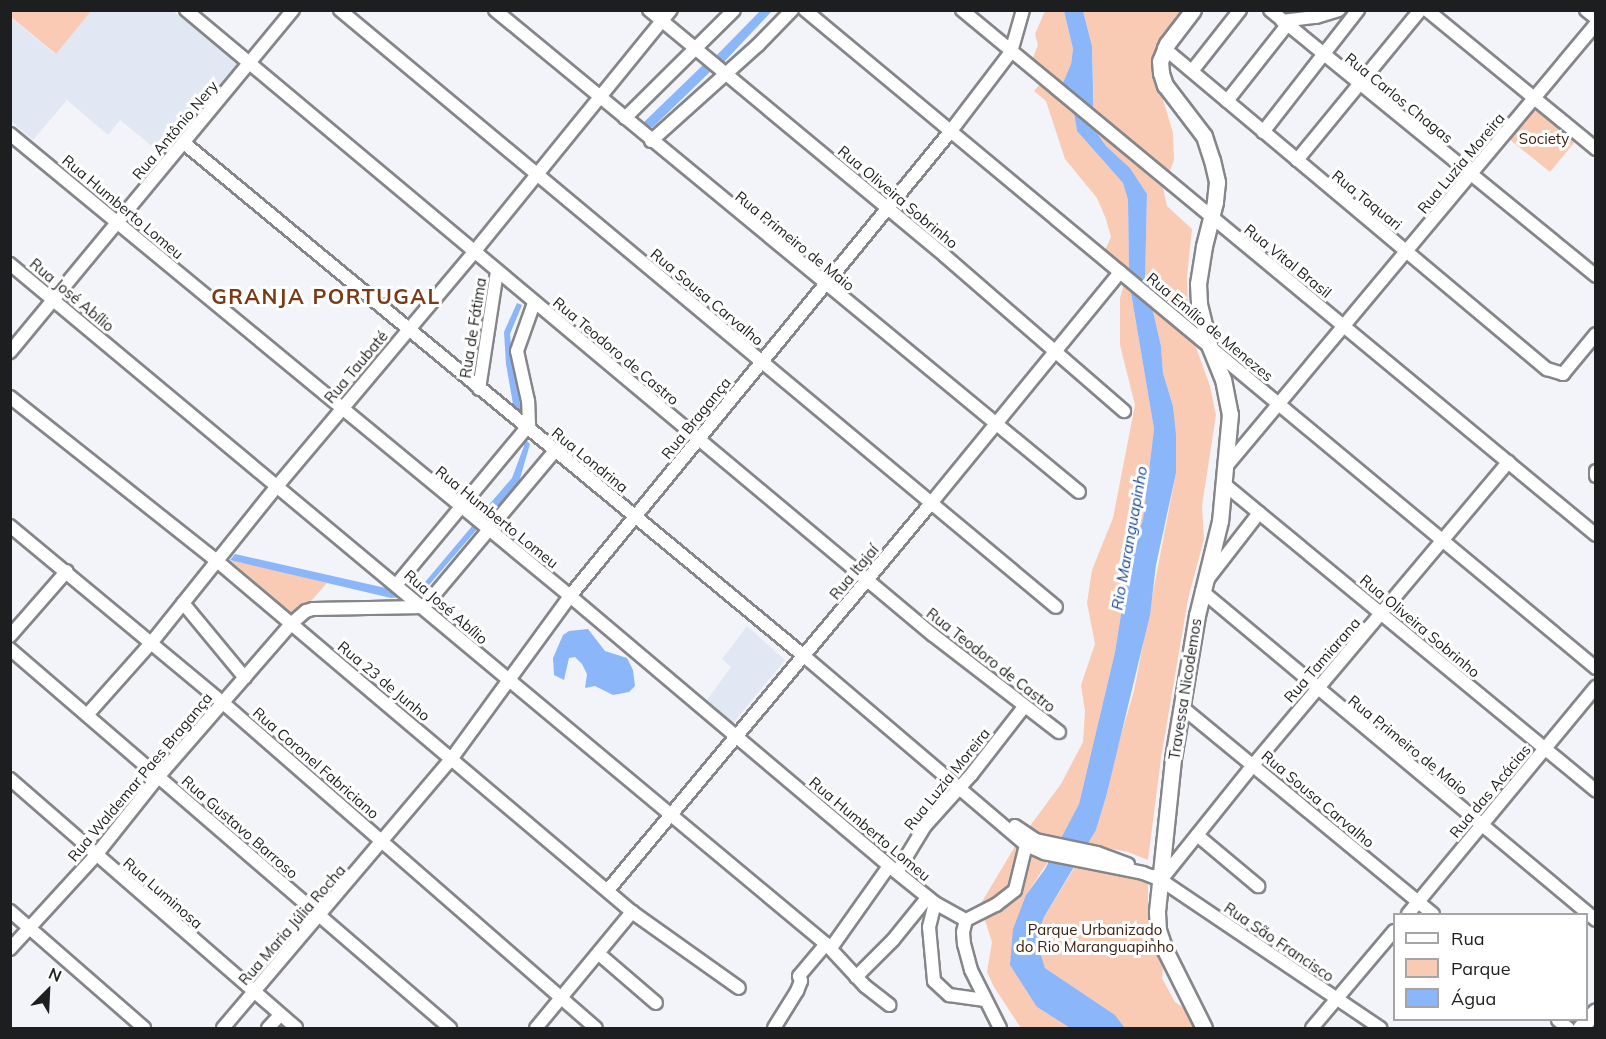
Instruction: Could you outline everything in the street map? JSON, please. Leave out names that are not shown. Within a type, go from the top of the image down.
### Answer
[{"type":"main road","points":[[1164,48],[1193,10]]},
{"type":"main road","name":"Travessa Nicodemos","points":[[1164,48],[1160,61],[1165,85],[1204,136],[1217,182],[1198,284],[1199,304],[1209,345],[1228,398],[1230,414],[1220,521],[1204,585],[1167,803],[1161,880],[1157,901],[1158,930],[1175,974],[1203,1029]]},
{"type":"street","name":"Rua Teodoro de Castro","points":[[186,10],[867,579],[1024,707],[1059,732]]},
{"type":"street","name":"Rua Antônio Nery","points":[[10,352],[55,301],[293,10]]},
{"type":"street","name":"Rua Sousa Carvalho","points":[[340,10],[1056,607]]},
{"type":"street","name":"Rua Primeiro de Maio","points":[[495,10],[1079,492]]},
{"type":"street","name":"Rua Oliveira Sobrinho","points":[[649,10],[888,208],[1124,411]]},
{"type":"street","name":"Rua Taubaté","points":[[87,715],[152,642],[341,408],[474,252],[535,174],[671,10]]},
{"type":"street","points":[[624,118],[696,51],[734,10]]},
{"type":"street","points":[[651,141],[726,75],[792,10]]},
{"type":"street","name":"Rua Emílio de Menezes","points":[[804,10],[1280,403],[1596,668]]},
{"type":"street","name":"Rua Vital Brasil","points":[[962,10],[1596,536]]},
{"type":"street","name":"Rua Bragança","points":[[383,841],[452,758],[570,596],[950,132],[1011,52],[1023,10]]},
{"type":"street","points":[[1192,71],[1240,10]]},
{"type":"street","name":"Rua Carlos Chagas","points":[[1270,10],[1323,56],[1596,276]]},
{"type":"street","points":[[1227,101],[1284,23],[1339,10]]},
{"type":"street","points":[[1263,132],[1358,10]]},
{"type":"street","points":[[1297,160],[1361,85],[1420,10]]},
{"type":"street","points":[[1427,10],[1596,149]]},
{"type":"street","points":[[1586,10],[1596,18]]},
{"type":"street","name":"Rua Luzia Moreira","points":[[1226,468],[1596,24]]},
{"type":"street","name":"Rua Taquari","points":[[1164,48],[1553,373],[1563,374],[1596,334]]},
{"type":"street","name":"Rua Humberto Lomeu","points":[[10,134],[570,596],[893,869],[932,900],[966,920]]},
{"type":"street","name":"Rua Londrina","points":[[184,143],[976,801]]},
{"type":"street","name":"Rua José Abílio","points":[[10,264],[829,946],[856,977],[889,1005]]},
{"type":"street","name":"Rua de Fátima","points":[[479,389],[497,271]]},
{"type":"street","name":"Rua Itajaí","points":[[608,890],[932,502],[1055,350],[1124,274]]},
{"type":"street","points":[[397,584],[527,428],[530,418],[528,400],[517,351],[534,303]]},
{"type":"street","name":"Rua 23 de Junho","points":[[10,397],[292,623],[632,912],[739,988]]},
{"type":"street","points":[[292,623],[306,611],[313,609],[424,607],[555,450]]},
{"type":"street","name":"Rua Tamiarana","points":[[1161,880],[1316,689],[1508,462]]},
{"type":"street","points":[[1596,471],[1596,476]]},
{"type":"street","name":"Rua Oliveira Sobrinho","points":[[1224,484],[1596,791]]},
{"type":"street","points":[[1204,585],[1259,513]]},
{"type":"street","name":"Rua Coronel Fabriciano","points":[[10,526],[152,642],[597,1029]]},
{"type":"street","points":[[10,636],[67,572]]},
{"type":"street","name":"Rua Primeiro de Maio","points":[[1204,585],[1316,689],[1588,913]]},
{"type":"street","points":[[183,603],[244,678]]},
{"type":"street","name":"Rua Waldemar Paes Bragança","points":[[10,949],[96,855],[158,777],[292,623]]},
{"type":"street","name":"Rua Gustavo Barroso","points":[[10,649],[450,1029]]},
{"type":"street","name":"Rua das Acácias","points":[[1410,913],[1596,687]]},
{"type":"street","name":"Rua Luzia Moreira","points":[[829,946],[1024,707]]},
{"type":"street","name":"Rua Sousa Carvalho","points":[[1183,708],[1431,913]]},
{"type":"street","name":"Rua Luminosa","points":[[10,779],[296,1029]]},
{"type":"street","points":[[976,801],[988,814],[1026,845],[1045,848]]},
{"type":"street","points":[[976,801],[991,808],[1045,848]]},
{"type":"street","points":[[1197,835],[1258,886]]},
{"type":"street","name":"Rua Maria Júlia Rocha","points":[[223,1029],[383,841]]},
{"type":"street","points":[[1000,1029],[967,958],[963,932],[966,920],[996,905],[1016,890],[1026,845]]},
{"type":"street","name":"Rua São Francisco","points":[[1045,848],[1095,858],[1161,880],[1380,1029]]},
{"type":"street","points":[[932,900],[929,927],[934,981],[949,995],[985,1000]]},
{"type":"street","points":[[856,977],[932,900]]},
{"type":"street","points":[[10,911],[144,1029]]},
{"type":"street","points":[[536,1029],[632,912]]},
{"type":"street","points":[[1312,1029],[1393,933]]},
{"type":"street","points":[[774,1029],[797,991],[801,981],[799,976],[829,946]]},
{"type":"street","points":[[599,954],[656,1004]]},
{"type":"street","points":[[268,1029],[280,1015]]},
{"type":"shaded area","points":[[91,11],[173,11],[236,62],[236,67],[169,150],[164,146],[159,152],[120,120],[108,135],[67,100],[33,140],[11,121],[10,17],[55,54]]},
{"type":"shaded area","points":[[747,626],[785,660],[733,723],[707,700],[731,667],[722,659]]},
{"type":"green space","points":[[10,11],[91,11],[56,54],[11,17]]},
{"type":"green space","points":[[1045,11],[1064,11],[1073,49],[1071,64],[1062,85],[1032,60],[1038,45],[1035,34]]},
{"type":"green space","points":[[1083,11],[1183,11],[1153,66],[1173,133],[1174,160],[1169,173],[1094,110],[1092,46]]},
{"type":"green space","points":[[1041,83],[1074,113],[1077,131],[1123,183],[1128,200],[1129,273],[1104,252],[1111,237],[1106,219],[1097,198],[1065,159],[1046,101],[1034,91]]},
{"type":"green space","name":"Society","points":[[1537,105],[1578,138],[1550,172],[1509,139]]},
{"type":"green space","points":[[1094,129],[1163,188],[1167,206],[1192,229],[1187,276],[1188,305],[1193,322],[1145,284],[1147,194],[1130,168],[1106,146]]},
{"type":"green space","points":[[1124,284],[1130,287],[1154,429],[1143,519],[1129,564],[1115,652],[1079,804],[1062,838],[1037,835],[1027,830],[1061,784],[1083,742],[1085,711],[1081,685],[1095,644],[1087,603],[1092,570],[1113,518],[1135,405],[1120,345],[1120,298]]},
{"type":"green space","points":[[1152,307],[1196,347],[1210,386],[1216,415],[1202,506],[1204,539],[1188,599],[1161,758],[1148,860],[1128,852],[1087,844],[1096,830],[1134,691],[1176,473],[1173,406],[1163,373],[1161,346]]},
{"type":"green space","points":[[230,560],[279,571],[327,583],[296,618]]},
{"type":"green space","name":"Parque Urbanizado do Rio Maranguapinho","points":[[1017,843],[1026,852],[1049,860],[1026,895],[1037,1007],[1070,1028],[1021,1028],[994,987],[987,972],[992,942],[980,905]]},
{"type":"green space","name":"Parque Urbanizado do Rio Maranguapinho","points":[[1076,865],[1148,881],[1148,928],[1163,969],[1162,978],[1175,1002],[1185,1009],[1193,1028],[1125,1028],[1115,1015],[1045,968],[1036,939],[1044,917]]},
{"type":"water","points":[[760,11],[772,11],[723,63],[716,56]]},
{"type":"water","points":[[1064,11],[1083,11],[1092,46],[1094,129],[1106,146],[1130,168],[1147,194],[1145,284],[1129,273],[1128,200],[1123,183],[1077,131],[1074,113],[1062,85],[1071,64],[1073,49]]},
{"type":"water","points":[[704,64],[711,71],[653,127],[649,128],[643,123]]},
{"type":"water","name":"Rio Maranguapinho","points":[[1130,287],[1152,307],[1161,346],[1163,373],[1173,406],[1176,473],[1156,565],[1150,615],[1106,797],[1096,830],[1044,917],[1036,939],[1045,968],[1115,1015],[1125,1028],[1070,1028],[1037,1007],[1010,965],[1013,929],[1026,895],[1045,869],[1079,804],[1115,652],[1129,564],[1143,519],[1154,429]]},
{"type":"water","points":[[517,303],[522,305],[510,334],[522,415],[513,404],[506,364],[504,332]]},
{"type":"water","points":[[524,438],[530,444],[519,482],[487,519],[481,514],[512,478],[524,446]]},
{"type":"water","points":[[473,525],[478,528],[423,592],[414,595],[409,591],[420,588]]},
{"type":"water","points":[[235,554],[399,591],[405,597],[391,598],[230,560]]},
{"type":"water","points":[[588,629],[605,651],[627,658],[633,670],[635,686],[629,692],[613,695],[595,686],[585,688],[587,674],[575,657],[569,658],[564,680],[554,675],[553,658],[563,635],[569,631]]},
{"type":"district","name":"GRANJA PORTUGAL","points":[[326,296]]}]
